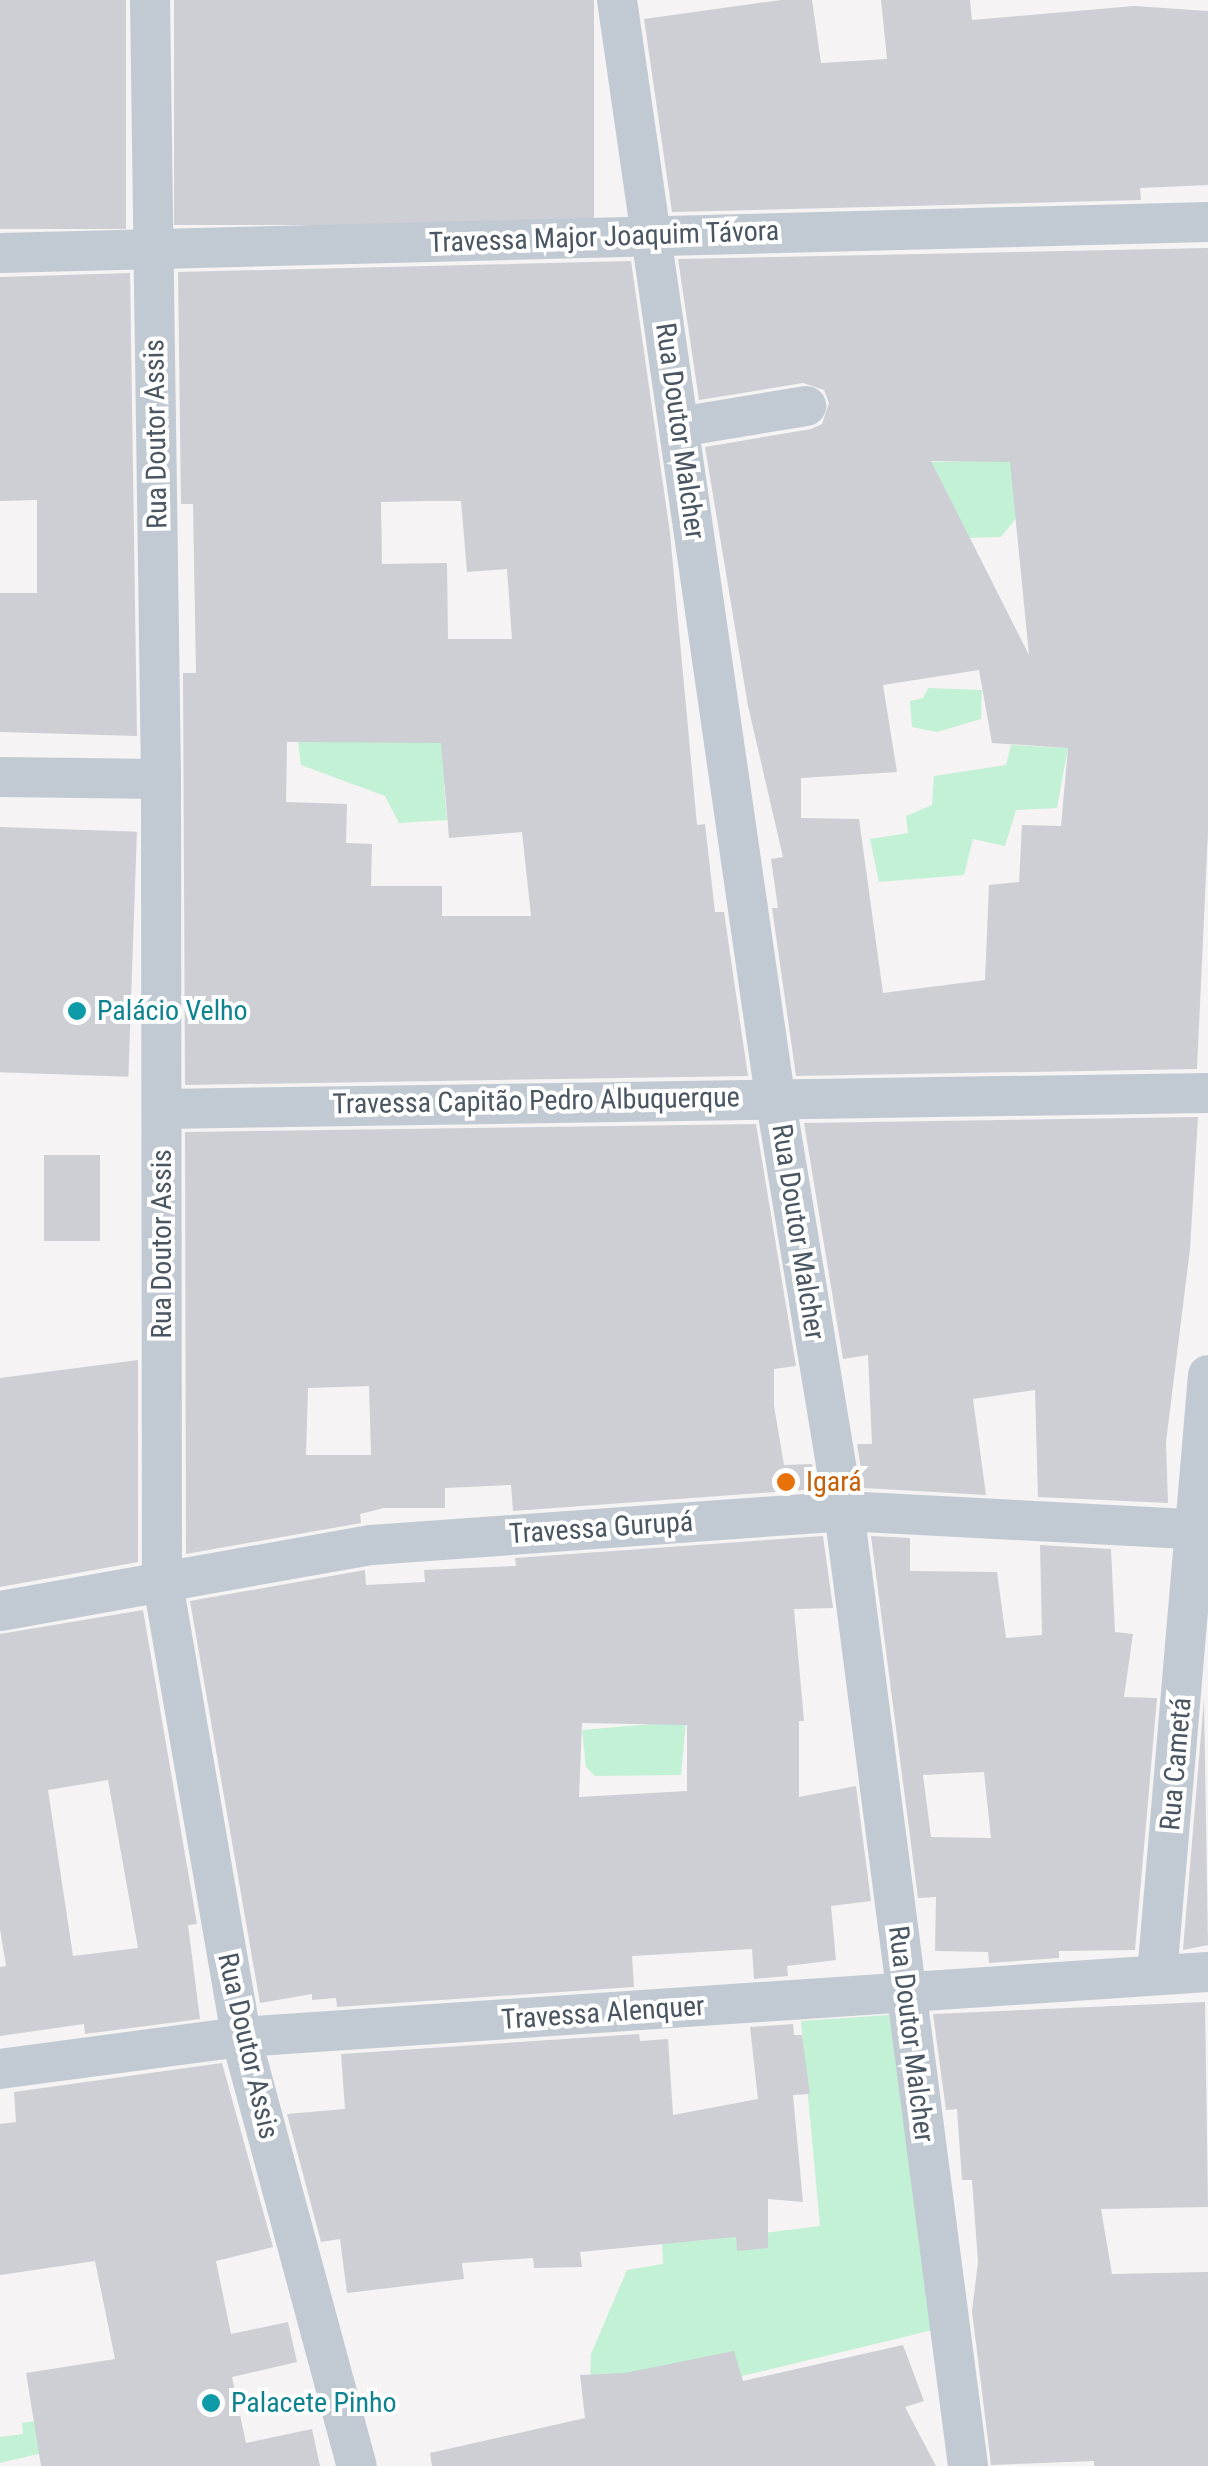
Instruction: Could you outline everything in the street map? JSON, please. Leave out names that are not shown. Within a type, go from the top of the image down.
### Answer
[{"type":"street","name":"Rua Doutor Assis","points":[[150,0],[161,779],[162,1578],[241,2037],[358,2466]]},
{"type":"street","name":"Rua Doutor Malcher","points":[[617,0],[775,1096],[844,1511],[968,2466]]},
{"type":"street","name":"Travessa Major Joaquim Távora","points":[[0,253],[1208,222]]},
{"type":"street","points":[[679,426],[806,406]]},
{"type":"street","points":[[0,776],[161,779]]},
{"type":"street","name":"Travessa Capitão Pedro Albuquerque","points":[[163,1108],[1208,1092]]},
{"type":"street","name":"Rua Cametá","points":[[1157,1974],[1202,1530],[1208,1375]]},
{"type":"street","name":"Travessa Gurupá","points":[[0,1611],[162,1578],[372,1545],[844,1511],[1202,1530]]},
{"type":"street","name":"Travessa Alenquer","points":[[0,2069],[241,2037],[1208,1972]]},
{"type":"green space","points":[[1013,440],[1022,511],[1001,537],[931,539],[931,462],[979,461]]},
{"type":"green space","points":[[928,688],[982,690],[981,719],[937,732],[912,727],[910,701],[923,698]]},
{"type":"green space","points":[[433,739],[463,743],[460,783],[444,785],[447,820],[399,823],[385,796],[301,765],[298,742]]},
{"type":"green space","points":[[1011,745],[1068,748],[1057,808],[1016,810],[1005,846],[973,839],[964,875],[879,882],[870,839],[908,833],[906,816],[932,805],[934,776],[1006,765]]},
{"type":"green space","points":[[686,1721],[681,1775],[595,1776],[586,1767],[582,1730]]},
{"type":"green space","points":[[903,2014],[941,2328],[589,2413],[591,2354],[627,2270],[663,2264],[661,2223],[698,2241],[820,2226],[801,2021]]},
{"type":"green space","points":[[89,2413],[93,2441],[0,2463],[0,2437],[23,2434],[22,2423]]},
{"type":"building","points":[[0,0],[126,0],[126,229],[0,229]]},
{"type":"building","points":[[174,0],[594,0],[594,225],[174,225]]},
{"type":"building","points":[[781,0],[812,0],[821,63],[887,59],[881,0],[970,0],[972,20],[1134,6],[1208,11],[1208,185],[1140,188],[1141,200],[672,212],[644,19]]},
{"type":"building","points":[[1208,248],[1208,832],[1197,1069],[796,1076],[772,908],[778,908],[771,859],[783,857],[748,706],[705,447],[811,429],[822,424],[829,403],[824,390],[803,383],[699,400],[678,259]],"holes":[[[931,461],[1010,462],[1029,655]],[[979,670],[992,743],[1068,748],[1061,826],[1022,825],[1019,882],[989,885],[985,980],[883,993],[859,819],[801,818],[801,778],[897,772],[883,685]]]},
{"type":"building","points":[[631,261],[670,533],[697,825],[705,824],[715,912],[724,912],[748,1076],[185,1085],[183,673],[196,673],[193,504],[181,504],[178,272]],"holes":[[[461,501],[467,572],[507,569],[512,639],[448,639],[447,563],[382,564],[381,502]],[[287,742],[441,743],[449,838],[522,832],[531,916],[442,916],[442,886],[371,886],[372,844],[346,843],[347,804],[286,802]]]},
{"type":"building","points":[[130,273],[137,736],[0,732],[0,593],[37,593],[37,500],[0,501],[0,277]]},
{"type":"building","name":"Palácio Velho","points":[[0,827],[137,832],[128,1077],[0,1072]]},
{"type":"building","points":[[1198,1117],[1190,1249],[1166,1442],[1168,1503],[1038,1497],[1035,1390],[973,1399],[986,1495],[864,1488],[857,1444],[872,1444],[868,1355],[843,1359],[804,1123]]},
{"type":"building","points":[[756,1124],[796,1366],[774,1369],[774,1406],[784,1465],[812,1464],[816,1489],[513,1511],[511,1485],[445,1488],[445,1508],[384,1508],[360,1514],[361,1523],[186,1554],[185,1132]],"holes":[[[369,1386],[371,1455],[306,1455],[308,1388]]]},
{"type":"building","points":[[44,1155],[100,1155],[100,1241],[44,1241]]},
{"type":"building","points":[[138,1360],[138,1562],[0,1587],[0,1378]]},
{"type":"building","points":[[823,1536],[833,1608],[794,1609],[804,1721],[799,1721],[799,1797],[856,1786],[871,1901],[831,1906],[836,1960],[787,1966],[788,1976],[754,1979],[752,1949],[632,1956],[634,1987],[337,2007],[336,1998],[312,2000],[312,1994],[260,2003],[190,1601],[365,1570],[366,1585],[425,1582],[424,1570],[516,1566],[515,1558]],"holes":[[[582,1723],[687,1725],[687,1791],[579,1797]]]},
{"type":"building","points":[[871,1536],[910,1538],[910,1571],[997,1572],[1006,1638],[1042,1635],[1040,1545],[1111,1549],[1115,1632],[1133,1634],[1124,1697],[1157,1698],[1135,1950],[1059,1951],[1059,1958],[989,1963],[988,1952],[935,1951],[936,1897],[918,1898]],"holes":[[[984,1772],[991,1838],[931,1837],[923,1775]]]},
{"type":"building","points":[[143,1610],[197,1924],[188,1925],[200,2019],[85,2034],[84,2024],[0,2036],[0,1967],[6,1966],[0,1929],[0,1634]],"holes":[[[108,1780],[138,1948],[73,1956],[48,1790]]]},
{"type":"building","points":[[1204,1699],[1208,1945],[1183,1950]]},
{"type":"building","points":[[1205,2002],[1208,2207],[1101,2209],[1112,2274],[1208,2272],[1208,2466],[1094,2466],[1094,2461],[991,2465],[972,2311],[978,2262],[972,2180],[962,2180],[957,2109],[946,2110],[933,2014]]},
{"type":"building","points":[[793,2024],[794,2035],[802,2035],[810,2094],[793,2095],[803,2202],[768,2199],[768,2248],[737,2251],[736,2237],[580,2252],[582,2267],[534,2268],[533,2258],[462,2263],[464,2279],[347,2293],[340,2239],[321,2242],[287,2114],[345,2109],[341,2054],[639,2034],[640,2041],[668,2039],[673,2115],[758,2099],[750,2027]]},
{"type":"building","points":[[222,2063],[273,2247],[216,2261],[231,2334],[288,2322],[297,2362],[232,2377],[246,2443],[312,2429],[320,2466],[41,2466],[26,2373],[115,2359],[95,2261],[0,2275],[0,2124],[16,2122],[14,2092]]},
{"type":"building","points":[[903,2345],[924,2401],[905,2407],[936,2466],[432,2466],[430,2453],[585,2418],[580,2375],[625,2373],[734,2351],[743,2381]]},
{"type":"place","name":"Palácio Velho","points":[[77,1011]]},
{"type":"place","name":"Igará","points":[[786,1482]]},
{"type":"place","name":"Palacete Pinho","points":[[211,2403]]}]
